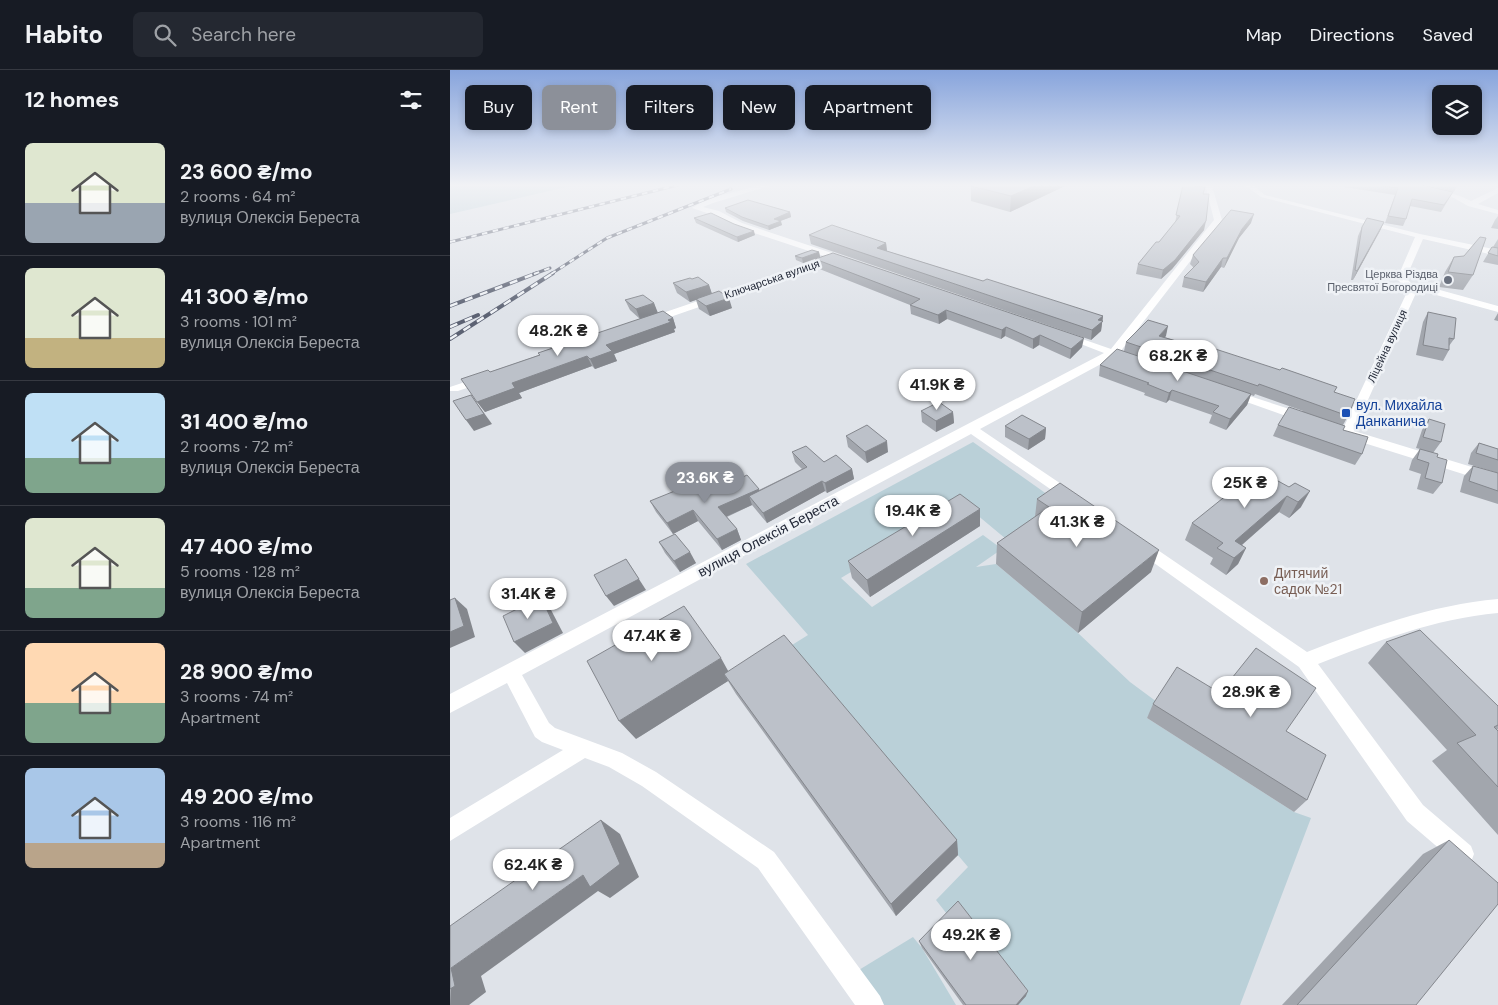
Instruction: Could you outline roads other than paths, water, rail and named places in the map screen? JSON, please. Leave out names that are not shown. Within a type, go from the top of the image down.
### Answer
[{"type":"street","points":[[747,228],[853,264]]},
{"type":"street","name":"вулиця Олексія Береста","points":[[450,704],[1113,353],[1212,228]]},
{"type":"street","points":[[1387,228],[1498,253]]},
{"type":"street","points":[[1420,236],[1401,279],[1413,290],[1429,290],[1498,309]]},
{"type":"street","name":"Ключарська вулиця","points":[[640,325],[835,257]]},
{"type":"street","name":"Ліцейна вулиця","points":[[1413,290],[1342,432],[1498,480]]},
{"type":"street","points":[[1057,334],[1132,359]]},
{"type":"street","points":[[454,389],[491,376]]},
{"type":"street","points":[[1216,388],[1319,424]]},
{"type":"street","points":[[971,428],[1081,505]]},
{"type":"street","points":[[1130,539],[1304,661],[1415,813],[1475,865]]},
{"type":"street","points":[[1304,661],[1401,633],[1479,607],[1498,606]]},
{"type":"street","points":[[510,672],[542,730],[549,735],[615,760],[650,779],[766,860],[871,1005]]},
{"type":"street","points":[[450,830],[584,748]]},
{"type":"railway","points":[[450,242],[507,228]]},
{"type":"railway","points":[[551,274],[607,238],[633,228]]},
{"type":"railway","points":[[534,274],[550,268]]},
{"type":"railway","points":[[450,306],[537,273]]},
{"type":"railway","points":[[450,339],[553,273]]},
{"type":"railway","points":[[450,327],[478,315]]},
{"type":"place","name":"Церква Різдва Пресвятої Богородиці","points":[[1448,280]]},
{"type":"place","name":"вул. Михайла Данканича","points":[[1346,413]]},
{"type":"place","name":"Дитячий садок №21","points":[[1264,581]]}]
